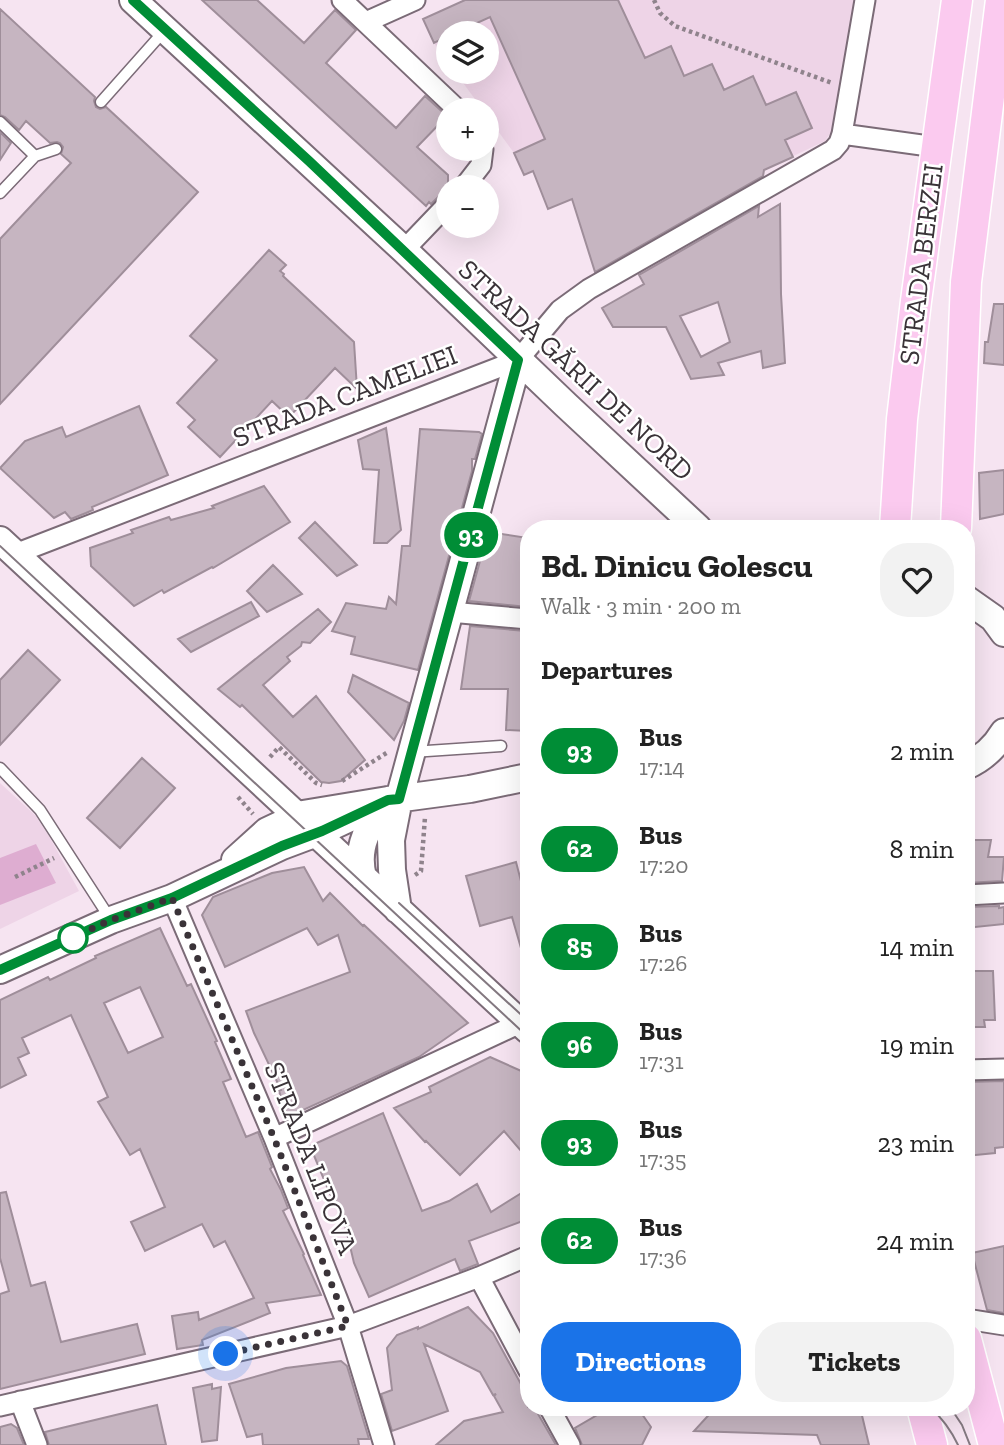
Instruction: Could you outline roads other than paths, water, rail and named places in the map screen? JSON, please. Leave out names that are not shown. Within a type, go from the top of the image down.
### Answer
[{"type":"main road","name":"STRADA GĂRII DE NORD","points":[[133,0],[404,250],[689,520]]},
{"type":"main road","name":"STRADA BERZEI","points":[[896,520],[902,419],[957,0]]},
{"type":"main road","name":"STRADA BERZEI","points":[[956,520],[966,282],[1001,0]]},
{"type":"main road","points":[[398,910],[392,870],[394,799],[412,752],[518,360]]},
{"type":"main road","points":[[8,547],[398,910],[520,1020]]},
{"type":"main road","points":[[975,605],[993,618],[1004,633]]},
{"type":"main road","points":[[975,762],[996,745],[1004,732]]},
{"type":"main road","points":[[0,970],[111,920],[172,898],[216,878],[267,831],[307,825],[317,811],[470,789],[520,779]]},
{"type":"main road","points":[[363,877],[360,854],[363,841],[370,824],[394,799]]},
{"type":"main road","points":[[975,1373],[994,1445]]},
{"type":"main road","points":[[924,1416],[932,1445]]},
{"type":"street","points":[[342,0],[445,98]]},
{"type":"street","points":[[366,22],[415,0]]},
{"type":"street","points":[[865,0],[842,134],[936,147]]},
{"type":"street","name":"STRADA CAMELIEI","points":[[8,547],[518,360],[549,323],[576,298],[824,157],[839,143],[842,134]]},
{"type":"street","points":[[404,250],[436,217]]},
{"type":"street","points":[[450,612],[520,618]]},
{"type":"street","points":[[975,895],[1004,893]]},
{"type":"street","name":"STRADA LIPOVA","points":[[172,898],[274,1138],[348,1326],[384,1445]]},
{"type":"street","points":[[274,1138],[520,1028]]},
{"type":"street","points":[[975,1070],[1004,1069]]},
{"type":"street","points":[[0,1406],[348,1326],[520,1259]]},
{"type":"street","points":[[479,1277],[520,1353]]},
{"type":"street","points":[[975,1320],[1004,1325]]},
{"type":"street","points":[[20,1401],[37,1445]]},
{"type":"street","points":[[554,1416],[570,1445]]},
{"type":"lane","points":[[101,102],[165,30]]},
{"type":"lane","points":[[0,122],[35,156]]},
{"type":"lane","points":[[0,192],[35,156],[56,149]]},
{"type":"lane","points":[[412,752],[501,746]]},
{"type":"lane","points":[[0,768],[40,810],[111,920]]},
{"type":"tram line","points":[[0,546],[520,1030]]},
{"type":"tram line","points":[[399,903],[520,1014]]},
{"type":"tram line","points":[[939,1416],[958,1445]]},
{"type":"tram line","points":[[956,1416],[970,1445]]}]
